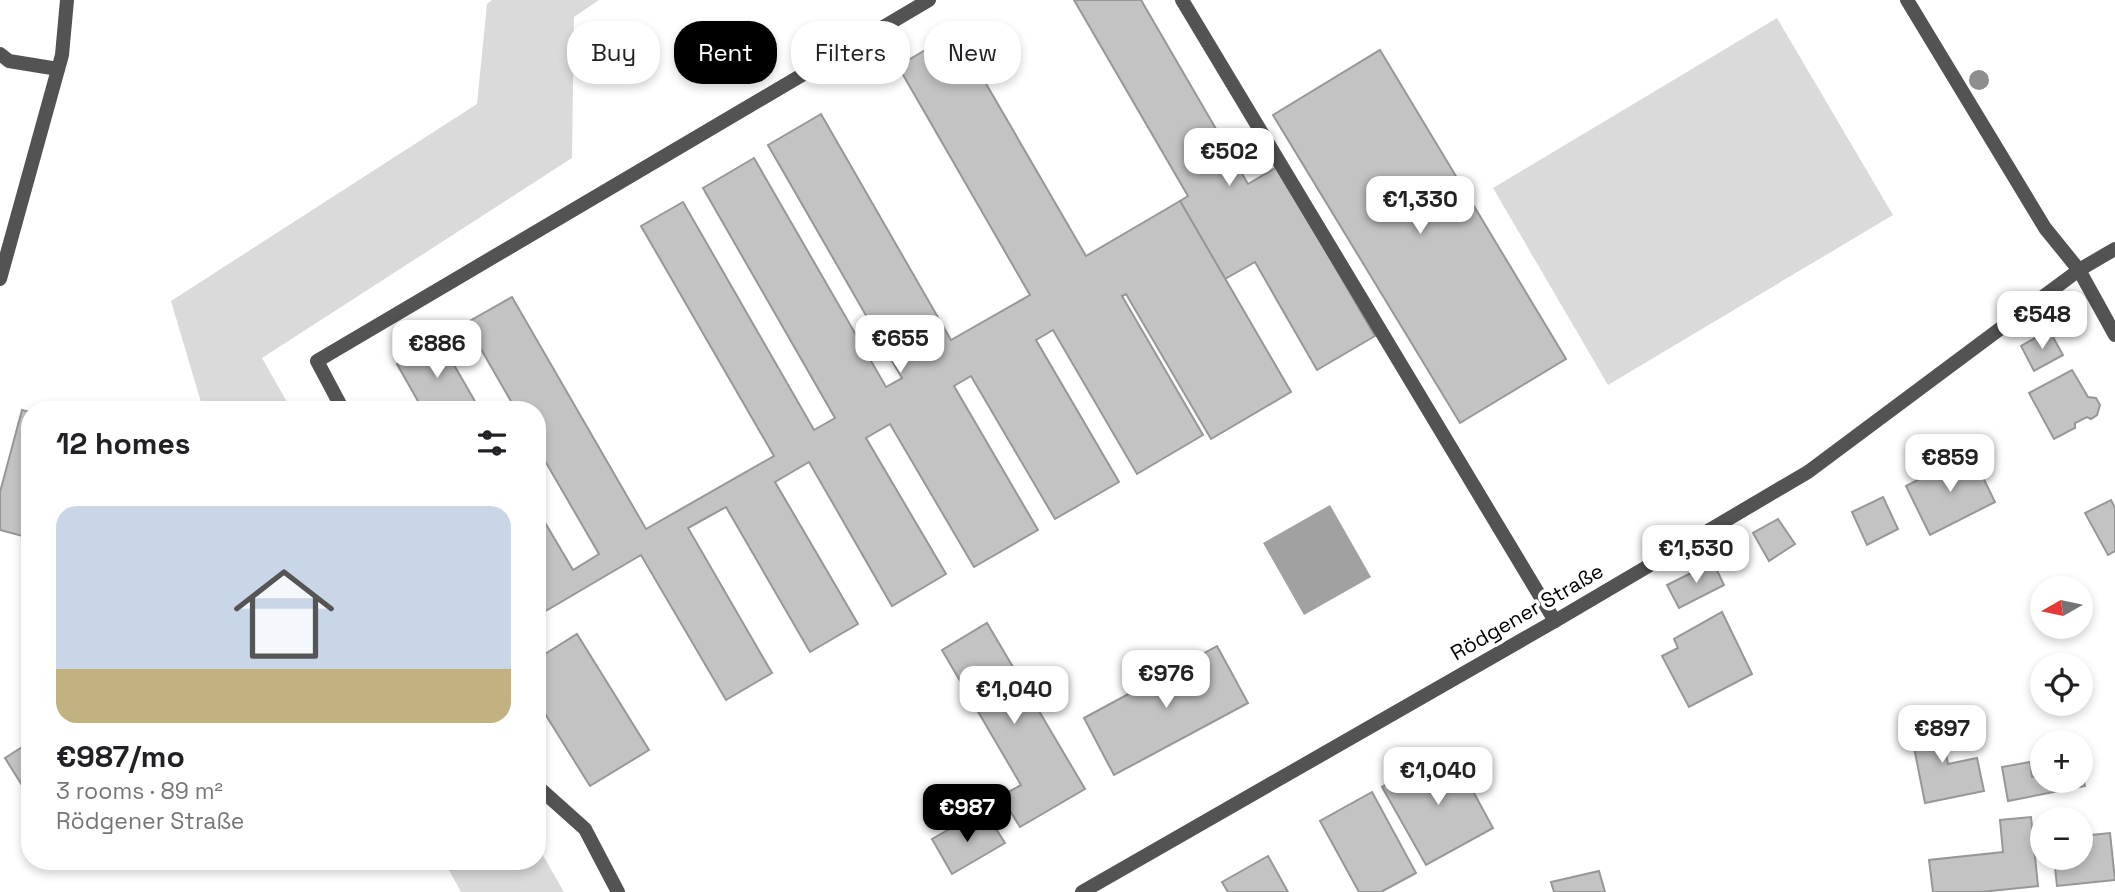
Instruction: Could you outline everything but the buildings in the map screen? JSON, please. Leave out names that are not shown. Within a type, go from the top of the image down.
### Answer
[{"type":"street","points":[[0,279],[62,55],[67,0]]},
{"type":"street","points":[[338,401],[317,361],[929,0]]},
{"type":"street","points":[[1182,0],[1555,621]]},
{"type":"street","points":[[1907,0],[2045,228],[2079,270],[2115,335]]},
{"type":"street","points":[[0,54],[9,61],[58,69]]},
{"type":"street","name":"Rödgener Straße","points":[[1082,892],[1555,621],[1808,472],[2079,270],[2115,249]]},
{"type":"street","points":[[546,794],[584,829],[618,892]]},
{"type":"shaded area","points":[[492,0],[599,0],[574,17],[574,21],[567,21],[567,84],[573,84],[572,158],[262,358],[286,401],[201,401],[171,301],[477,104],[487,4]]},
{"type":"shaded area","points":[[1777,18],[1893,215],[1608,385],[1493,188]]},
{"type":"shaded area","points":[[1330,505],[1371,577],[1304,615],[1263,543]]},
{"type":"shaded area","points":[[546,861],[564,892],[461,892],[449,870],[546,870]]}]
